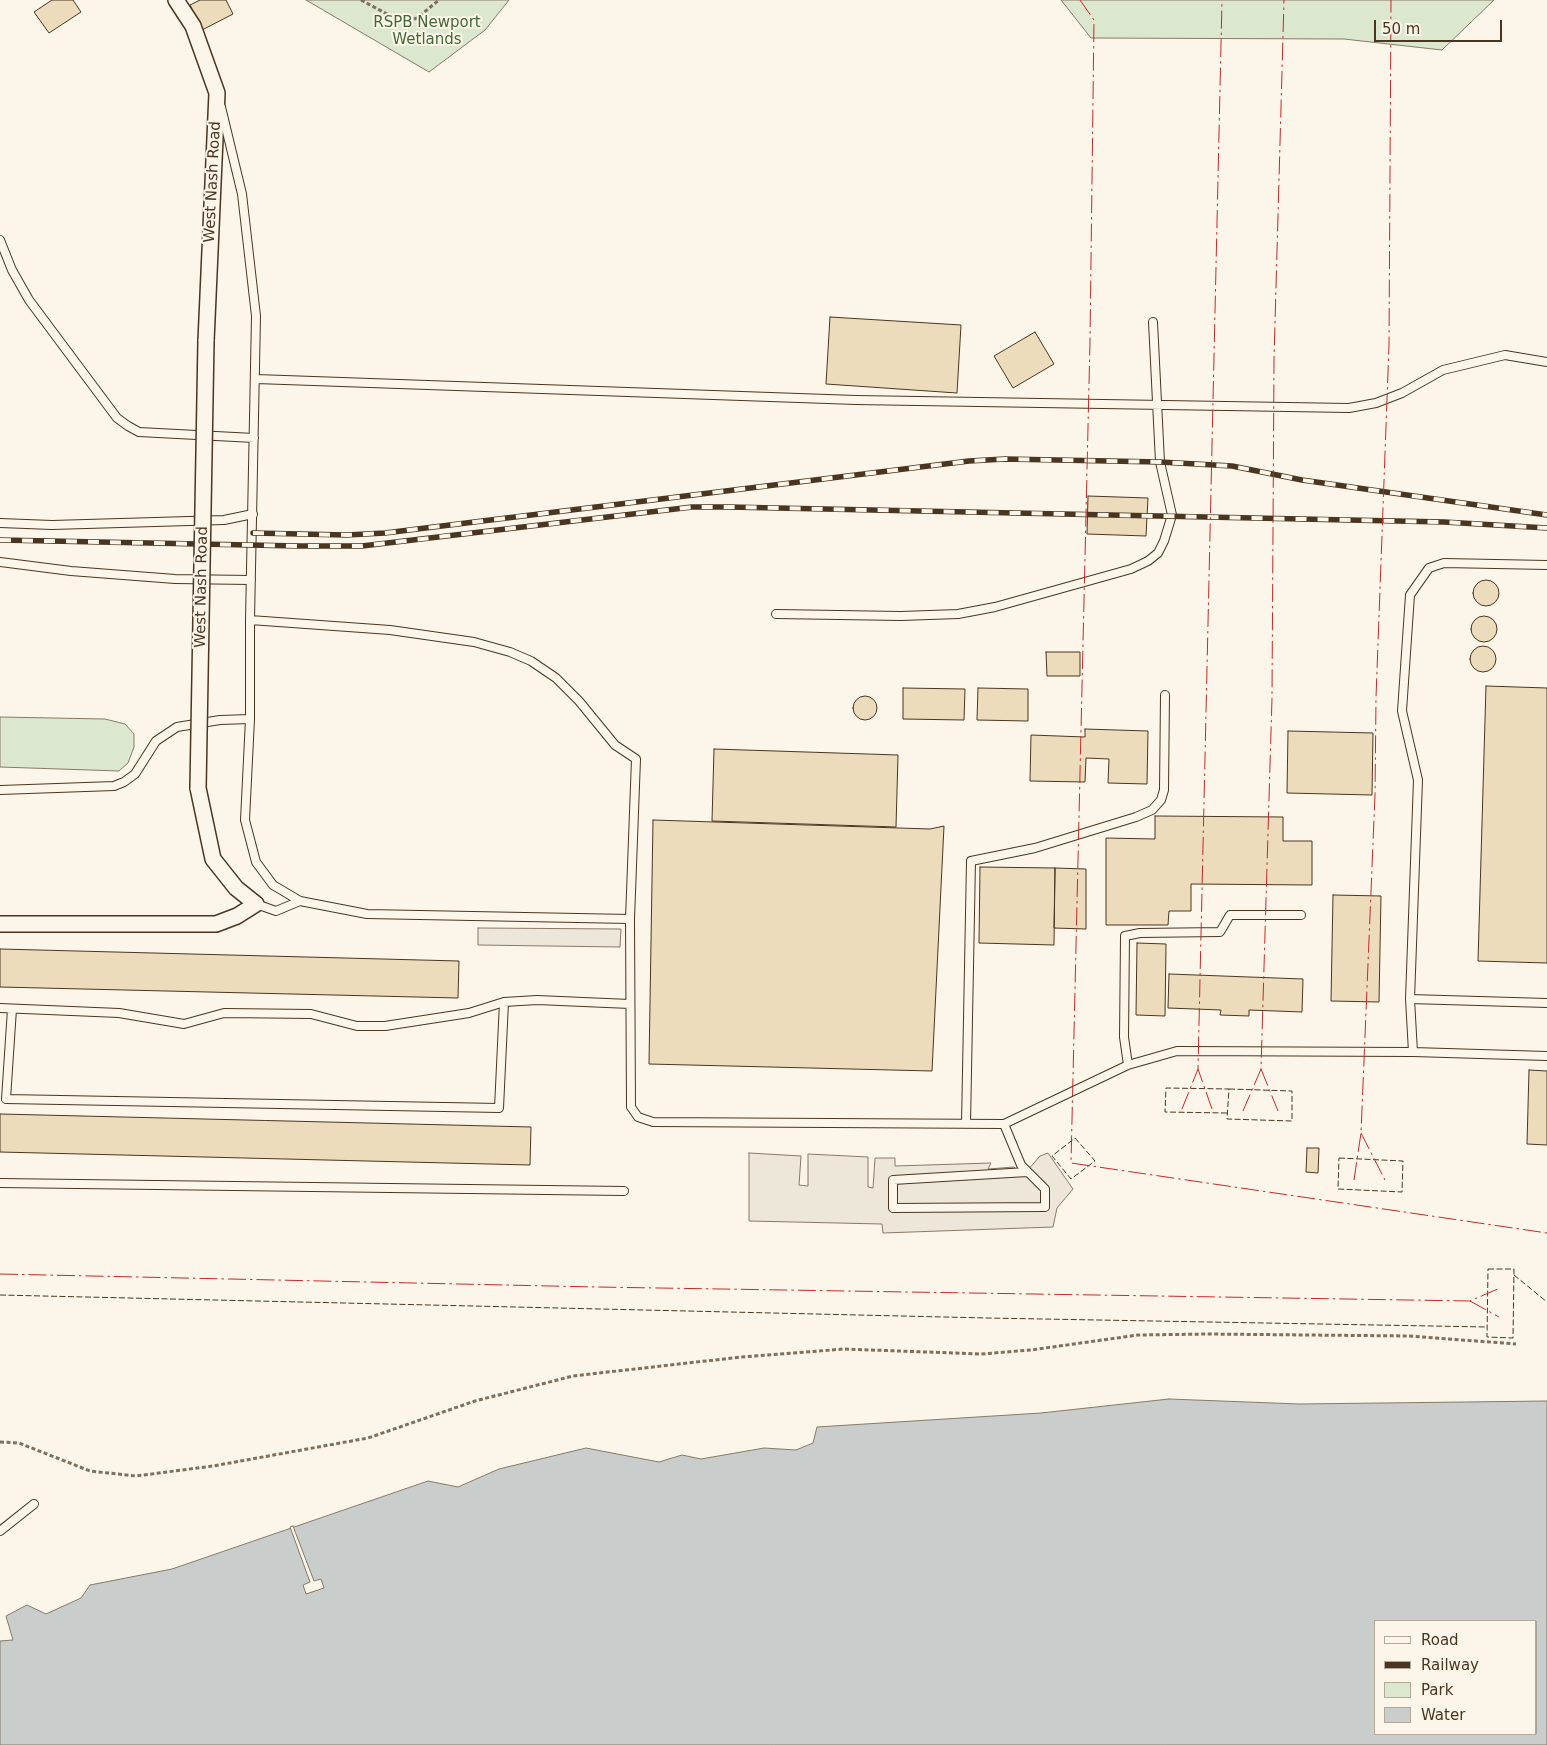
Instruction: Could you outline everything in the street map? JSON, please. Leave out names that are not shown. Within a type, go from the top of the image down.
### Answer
[{"type":"street","name":"West Nash Road","points":[[176,0],[193,26],[217,93],[206,341],[198,788],[213,859],[236,888],[256,904]]},
{"type":"street","points":[[0,924],[216,924],[237,916],[256,904]]},
{"type":"lane","points":[[217,93],[235,161],[247,229],[256,316],[250,719],[245,820],[256,862],[274,885],[300,901],[367,914],[630,919]]},
{"type":"lane","points":[[0,240],[12,270],[29,300],[117,418],[139,432],[254,438]]},
{"type":"lane","points":[[776,614],[902,616],[958,614],[995,607],[1131,569],[1148,561],[1158,553],[1172,515],[1160,462],[1153,322]]},
{"type":"lane","points":[[256,379],[856,400],[1156,403],[1349,408],[1376,403],[1402,393],[1443,370],[1505,355],[1547,362]]},
{"type":"lane","points":[[0,524],[52,525],[224,520],[253,514]]},
{"type":"lane","points":[[0,562],[71,571],[175,579],[251,580]]},
{"type":"lane","points":[[1413,1052],[1410,999],[1418,780],[1402,711],[1410,595],[1429,568],[1444,563],[1547,565]]},
{"type":"lane","points":[[250,620],[390,630],[474,642],[510,652],[531,662],[556,678],[579,701],[615,745],[636,759],[630,919],[630,1004],[631,1107],[638,1117],[654,1122],[1004,1124],[1128,1065],[1177,1051],[1413,1052],[1547,1056]]},
{"type":"lane","points":[[966,1124],[971,862],[1035,848],[1136,817],[1152,810],[1161,800],[1164,790],[1165,695]]},
{"type":"lane","points":[[0,790],[114,786],[135,774],[156,741],[171,730],[188,724],[250,719]]},
{"type":"lane","points":[[256,904],[276,910],[300,901]]},
{"type":"lane","points":[[1128,1065],[1124,1037],[1125,936],[1140,933],[1220,932],[1230,915],[1301,915]]},
{"type":"lane","points":[[1410,999],[1547,1003]]},
{"type":"lane","points":[[0,1008],[119,1013],[184,1024],[224,1013],[311,1014],[357,1026],[385,1026],[469,1013],[504,1002],[537,1000],[630,1004]]},
{"type":"lane","points":[[12,1008],[6,1099],[499,1108],[504,1002]]},
{"type":"lane","points":[[1004,1124],[1021,1165],[1044,1189],[1045,1207],[893,1208],[893,1180],[1027,1172]]},
{"type":"lane","points":[[0,1183],[624,1191]]},
{"type":"lane","points":[[0,1530],[34,1504]]},
{"type":"path","points":[[361,0],[400,21],[409,21],[417,18],[439,0]]},
{"type":"path","points":[[0,1442],[19,1443],[90,1471],[136,1476],[213,1466],[368,1438],[475,1400],[573,1376],[741,1357],[844,1349],[981,1354],[1030,1350],[1138,1335],[1409,1336],[1516,1344]]},
{"type":"green space","name":"RSPB Newport Wetlands","points":[[306,0],[509,0],[485,30],[429,72]]},
{"type":"green space","points":[[1061,0],[1494,0],[1442,50],[1344,39],[1091,38]]},
{"type":"green space","points":[[0,717],[105,719],[125,724],[134,734],[134,747],[128,763],[119,771],[0,767]]},
{"type":"shaded area","points":[[478,928],[621,929],[620,947],[478,945]]},
{"type":"shaded area","points":[[749,1153],[801,1156],[799,1185],[808,1186],[808,1154],[868,1157],[868,1187],[873,1188],[875,1158],[895,1158],[895,1166],[991,1163],[988,1169],[1014,1167],[1019,1172],[1027,1171],[1040,1156],[1048,1153],[1073,1189],[1057,1208],[1053,1227],[883,1233],[882,1224],[749,1221]]},
{"type":"water","points":[[1169,1399],[1299,1404],[1547,1401],[1547,1745],[0,1745],[0,1641],[13,1640],[6,1616],[27,1605],[46,1614],[81,1598],[90,1585],[172,1569],[428,1481],[458,1487],[499,1469],[586,1448],[659,1462],[682,1455],[701,1459],[764,1448],[796,1450],[813,1443],[817,1427],[1041,1413]]},
{"type":"pier","points":[[293,1526],[314,1581],[321,1579],[324,1588],[306,1594],[303,1585],[310,1582],[290,1527]]},
{"type":"building","points":[[52,0],[73,0],[81,12],[49,33],[34,12]]},
{"type":"building","points":[[200,0],[226,0],[233,14],[202,30],[190,5]]},
{"type":"building","points":[[830,317],[961,325],[957,393],[826,384]]},
{"type":"building","points":[[1035,332],[1054,364],[1013,388],[994,356]]},
{"type":"building","points":[[1088,496],[1148,498],[1146,536],[1087,534]]},
{"type":"building","points":[[1486,580],[1495,584],[1499,593],[1495,602],[1486,606],[1477,602],[1473,593],[1477,584]]},
{"type":"building","points":[[1484,616],[1493,620],[1497,629],[1493,638],[1484,642],[1475,638],[1471,629],[1475,620]]},
{"type":"building","points":[[1483,646],[1492,650],[1496,659],[1492,668],[1483,672],[1474,668],[1470,659],[1474,650]]},
{"type":"building","points":[[1046,652],[1080,652],[1080,676],[1047,676]]},
{"type":"building","points":[[1486,686],[1547,688],[1547,963],[1478,961]]},
{"type":"building","points":[[903,688],[965,689],[964,720],[903,719]]},
{"type":"building","points":[[978,688],[1028,689],[1028,721],[977,720]]},
{"type":"building","points":[[865,696],[870,697],[876,703],[876,713],[870,719],[865,720],[860,719],[854,713],[853,708],[854,703],[860,697]]},
{"type":"building","points":[[1085,729],[1148,731],[1147,784],[1108,783],[1109,759],[1086,758],[1085,782],[1030,781],[1031,735],[1085,737]]},
{"type":"building","points":[[1288,731],[1373,733],[1372,795],[1287,793]]},
{"type":"building","points":[[714,749],[898,755],[896,827],[712,821]]},
{"type":"building","points":[[1155,816],[1283,817],[1283,841],[1312,841],[1312,885],[1191,884],[1191,911],[1169,911],[1168,925],[1106,925],[1106,838],[1155,839]]},
{"type":"building","points":[[653,820],[930,829],[944,826],[932,1071],[649,1064]]},
{"type":"building","points":[[980,867],[1055,868],[1054,945],[979,943]]},
{"type":"building","points":[[1055,868],[1086,869],[1086,929],[1054,928]]},
{"type":"building","points":[[1333,895],[1381,896],[1379,1002],[1331,1001]]},
{"type":"building","points":[[1137,943],[1166,944],[1165,1016],[1136,1015]]},
{"type":"building","points":[[0,949],[459,961],[458,998],[0,987]]},
{"type":"building","points":[[1169,974],[1303,979],[1302,1012],[1249,1010],[1249,1016],[1220,1015],[1221,1010],[1168,1008]]},
{"type":"building","points":[[1529,1070],[1547,1071],[1547,1145],[1527,1144]]},
{"type":"building","points":[[0,1114],[531,1127],[530,1165],[0,1152]]},
{"type":"building","points":[[1307,1148],[1319,1148],[1318,1173],[1306,1172]]},
{"type":"railway","points":[[253,533],[347,535],[385,533],[969,461],[1005,459],[1160,462],[1232,466],[1302,480],[1547,515]]},
{"type":"railway","points":[[0,540],[362,546],[692,507],[1444,522],[1547,528]]},
{"type":"fence","points":[[1227,1113],[1165,1112],[1166,1088],[1229,1089]]},
{"type":"fence","points":[[1229,1089],[1292,1091],[1292,1121],[1227,1119],[1229,1089]]},
{"type":"fence","points":[[1075,1138],[1095,1161],[1071,1179],[1052,1156],[1075,1138]]},
{"type":"fence","points":[[1339,1158],[1403,1161],[1402,1192],[1338,1189],[1339,1158]]},
{"type":"fence","points":[[1488,1269],[1514,1269],[1513,1338],[1487,1337],[1488,1269]]},
{"type":"fence","points":[[1514,1275],[1547,1302]]},
{"type":"fence","points":[[0,1295],[987,1318],[1487,1327]]},
{"type":"power","points":[[1080,0],[1094,20],[1090,341],[1071,1163],[1547,1233]]},
{"type":"power","points":[[1212,1109],[1198,1069],[1222,0]]},
{"type":"power","points":[[1243,1111],[1261,1069],[1272,698],[1274,359],[1284,0]]},
{"type":"power","points":[[1354,1180],[1361,1133],[1375,795],[1376,698],[1389,345],[1391,0]]},
{"type":"power","points":[[1182,1109],[1198,1069]]},
{"type":"power","points":[[1261,1069],[1278,1111]]},
{"type":"power","points":[[1361,1133],[1385,1180]]},
{"type":"power","points":[[0,1274],[596,1287],[1470,1301],[1500,1288]]},
{"type":"power","points":[[1470,1301],[1499,1317]]}]
